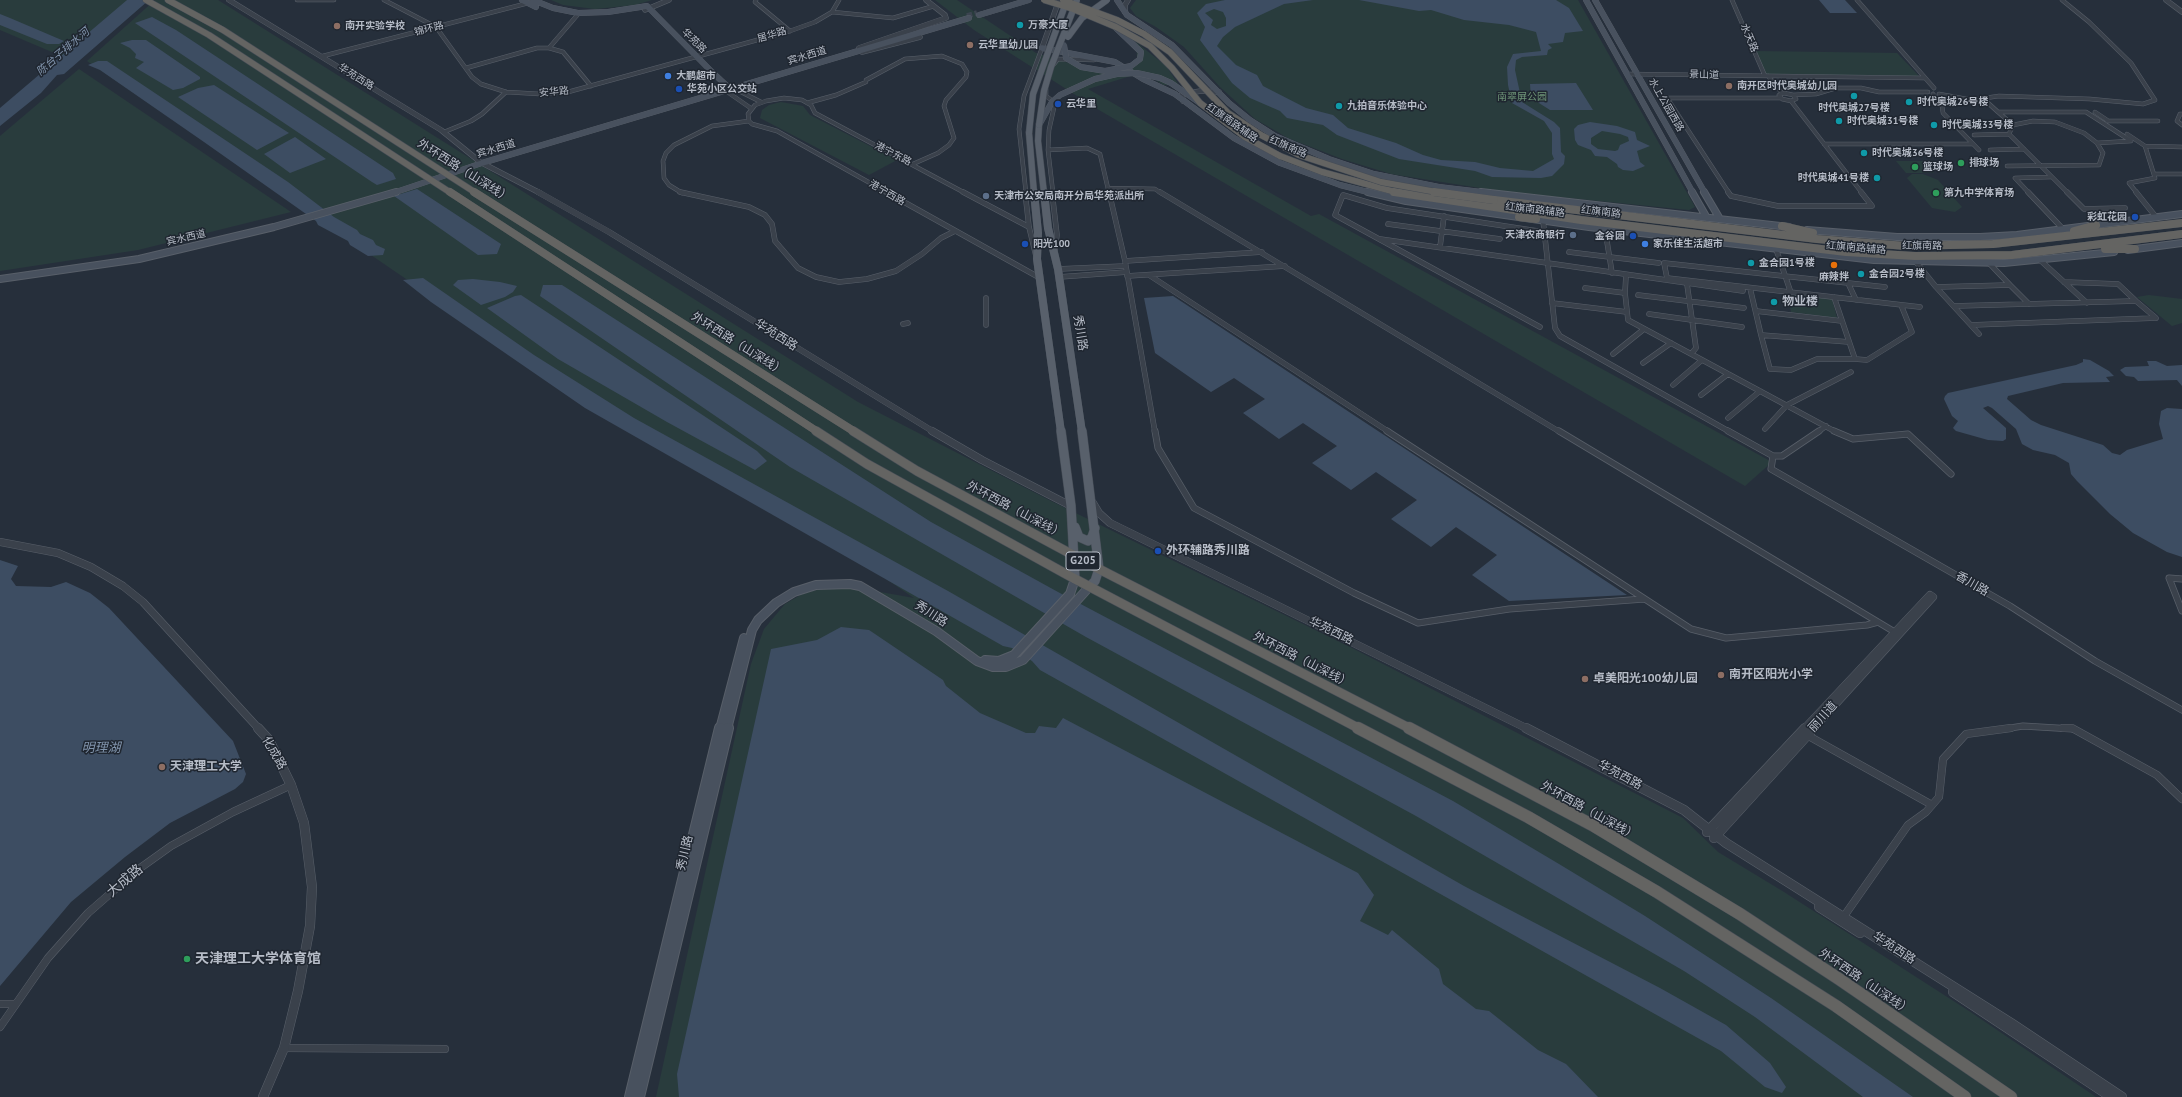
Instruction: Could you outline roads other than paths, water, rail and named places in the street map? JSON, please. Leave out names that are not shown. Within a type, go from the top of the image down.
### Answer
[{"type":"highway","name":"外环西路（山深线）","points":[[168,0],[223,30],[445,173],[917,471],[1098,569],[1469,759],[1638,852],[1740,914],[1832,974],[2011,1097]]},
{"type":"highway","name":"红旗南路","points":[[1044,0],[1073,9],[1116,27],[1150,46],[1172,68],[1200,103],[1233,130],[1280,156],[1322,172],[1366,185],[1412,196],[1581,220],[1853,253],[1968,256],[2012,255],[2182,234]]},
{"type":"highway","name":"红旗南路","points":[[1060,0],[1117,20],[1144,34],[1170,52],[1228,113],[1261,135],[1299,155],[1381,182],[1421,190],[1494,200],[1855,242],[1941,246],[1993,244],[2182,223]]},
{"type":"highway","name":"外环西路（山深线）","points":[[148,1],[209,35],[431,178],[867,464],[1090,586],[1528,817],[1657,892],[1830,1002],[1965,1097]]},
{"type":"highway","points":[[1517,197],[1583,210]]},
{"type":"highway","points":[[1519,217],[1572,222],[1581,220]]},
{"type":"highway","points":[[2052,238],[2096,225]]},
{"type":"highway","points":[[1782,226],[1855,242]]},
{"type":"highway","points":[[2064,249],[2134,249]]},
{"type":"main road","points":[[522,0],[532,1],[550,12],[616,14],[648,10]]},
{"type":"main road","points":[[1020,0],[978,14],[1028,0]]},
{"type":"main road","name":"秀川路","points":[[638,1097],[744,659],[752,630],[758,620],[776,603],[794,592],[816,585],[850,584],[860,586],[895,606],[936,631],[977,661],[1000,667],[1010,666],[1018,657],[1031,637],[1070,594],[1076,578],[1071,506],[1037,259],[1038,233],[1029,133],[1029,121],[1033,94],[1067,0]]},
{"type":"main road","points":[[1068,37],[1078,0]]},
{"type":"main road","points":[[1039,125],[1043,97],[1048,77],[1067,24],[1078,0]]},
{"type":"main road","points":[[1048,77],[1068,37],[1082,18],[1107,0]]},
{"type":"main road","name":"红旗南路辅路","points":[[1117,0],[1124,12],[1172,45],[1239,112],[1266,131],[1329,159],[1374,174],[1415,183],[1517,197],[1856,235],[1917,238],[1995,236],[2182,214]]},
{"type":"main road","name":"水上公园西路","points":[[1586,0],[1707,218]]},
{"type":"main road","name":"水上公园西路","points":[[1595,0],[1720,219]]},
{"type":"main road","name":"华苑路","points":[[648,10],[694,58],[727,88]]},
{"type":"main road","name":"宾水西道","points":[[0,279],[139,259],[334,209],[480,162],[727,88],[741,85],[853,53],[968,17],[859,48],[741,85]]},
{"type":"main road","points":[[1064,45],[1066,58],[1080,67],[1105,71],[1131,66],[1140,59],[1141,52],[1116,27]]},
{"type":"main road","points":[[1042,48],[1096,60],[1146,85],[1170,91]]},
{"type":"main road","points":[[1039,125],[1052,102],[1060,95],[1095,79],[1118,74],[1144,74],[1166,80],[1200,103]]},
{"type":"main road","points":[[727,88],[741,85]]},
{"type":"main road","name":"红旗南路辅路","points":[[1170,91],[1248,147],[1280,163],[1312,176],[1406,201],[1605,229],[1832,256],[1916,262],[1989,263],[2040,260],[2182,243]]},
{"type":"main road","name":"秀川路","points":[[630,1097],[740,649],[748,627],[760,611],[781,594],[802,585],[826,580],[850,580],[868,586],[911,609],[983,659],[999,661],[1018,657],[1039,642],[1094,581],[1098,569],[1093,503],[1055,253],[1048,228],[1038,141],[1039,125]]},
{"type":"main road","name":"宾水西道","points":[[0,276],[140,255],[304,217]]},
{"type":"main road","points":[[1072,520],[1079,537],[1085,540],[1091,539],[1095,525]]},
{"type":"street","name":"华苑西路","points":[[229,0],[323,56],[444,132],[480,162],[535,190],[609,232],[927,428],[998,469],[1071,506]]},
{"type":"street","points":[[297,0],[334,0]]},
{"type":"street","points":[[384,0],[436,27]]},
{"type":"street","points":[[648,10],[663,0]]},
{"type":"street","points":[[648,10],[656,4],[669,0]]},
{"type":"street","points":[[756,0],[755,2],[790,31]]},
{"type":"street","name":"居华路","points":[[694,58],[790,31],[816,22],[832,12],[839,0]]},
{"type":"street","points":[[859,48],[946,18],[926,0]]},
{"type":"street","points":[[1037,259],[1032,246],[1029,227],[1019,129],[1024,96],[1060,0]]},
{"type":"street","points":[[1124,12],[1125,4],[1128,0]]},
{"type":"street","name":"水天路","points":[[1732,0],[1767,76],[1781,96]]},
{"type":"street","points":[[1858,0],[1934,88]]},
{"type":"street","points":[[1781,96],[1791,101],[1872,206],[1778,206],[1731,196],[1667,98],[1781,96],[1816,94],[1836,88],[1861,88],[1879,92],[1940,94],[1972,100],[2006,96],[2090,99],[2143,104],[2155,100],[2131,63],[2089,22],[2062,0]]},
{"type":"street","points":[[2166,0],[2182,12]]},
{"type":"street","name":"锦环路","points":[[323,56],[532,1]]},
{"type":"street","points":[[832,12],[893,18],[934,6]]},
{"type":"street","points":[[549,48],[577,14]]},
{"type":"street","name":"安华路","points":[[436,27],[472,77],[481,84],[506,92],[540,94],[568,92],[694,58]]},
{"type":"street","points":[[853,53],[886,47],[920,37]]},
{"type":"street","points":[[466,68],[537,48],[549,48],[563,52],[591,86]]},
{"type":"street","points":[[912,164],[938,153],[949,145],[954,138],[944,106],[946,100],[966,77],[967,72],[962,64],[942,56],[925,56],[905,59],[866,80],[866,82],[836,95],[807,103],[802,100],[785,98],[761,102],[748,114],[749,121],[712,126],[674,145],[666,153],[663,161],[664,178],[669,185],[684,194],[749,207],[765,215],[772,224],[775,241],[798,268],[816,277],[839,282],[867,279],[896,271],[922,254],[941,238],[955,231]]},
{"type":"street","points":[[1055,253],[1057,235],[1048,150],[1049,130],[1055,104],[1046,96],[1045,92],[1055,60],[1096,60]]},
{"type":"street","name":"景山道","points":[[1628,74],[1925,78]]},
{"type":"street","points":[[1170,91],[1205,86],[1208,81]]},
{"type":"street","points":[[727,88],[761,102]]},
{"type":"street","points":[[727,88],[754,107]]},
{"type":"street","points":[[1940,94],[1940,90],[1934,88],[1926,89],[1942,106],[1944,114],[1978,150]]},
{"type":"street","points":[[1183,101],[1182,94],[1201,91],[1219,92]]},
{"type":"street","points":[[444,132],[471,121],[482,114],[506,92]]},
{"type":"street","points":[[1791,101],[1796,99],[1793,95]]},
{"type":"street","name":"港宁东路","points":[[807,103],[814,113],[1029,227]]},
{"type":"street","points":[[1988,103],[2013,125]]},
{"type":"street","points":[[1998,112],[2086,112],[2131,141],[2097,143]]},
{"type":"street","points":[[2095,112],[2145,146],[2182,147]]},
{"type":"street","points":[[2182,114],[2180,114],[2178,121],[2182,125]]},
{"type":"street","name":"港宁西路","points":[[749,121],[758,127],[777,131],[1040,278]]},
{"type":"street","points":[[2007,166],[2099,166],[2103,153],[2097,143],[2084,133],[2055,122],[2033,121],[2013,125]]},
{"type":"street","points":[[2107,121],[2158,121]]},
{"type":"street","points":[[2009,134],[2013,125]]},
{"type":"street","points":[[1974,134],[2009,134],[2084,209],[2125,208]]},
{"type":"street","points":[[1824,144],[1972,144]]},
{"type":"street","points":[[2145,146],[2155,178],[2129,183],[2156,217]]},
{"type":"street","points":[[1048,150],[1088,148],[1096,150],[1100,154],[1127,274],[1158,448],[1194,508],[1354,593],[1418,623],[1509,609],[1644,599]]},
{"type":"street","points":[[1990,150],[2024,149]]},
{"type":"street","points":[[2154,174],[2182,174]]},
{"type":"street","points":[[2051,177],[2015,178],[2063,229]]},
{"type":"street","points":[[1108,188],[1155,189],[1897,633]]},
{"type":"street","points":[[1540,327],[1335,215],[1343,195],[1388,208],[1544,232]]},
{"type":"street","points":[[1440,246],[1444,216]]},
{"type":"street","points":[[1543,220],[1555,328],[1560,336],[1773,456],[1782,456],[1826,426]]},
{"type":"street","points":[[1388,224],[1500,239]]},
{"type":"street","points":[[1605,229],[1612,273]]},
{"type":"street","points":[[1376,238],[1440,246],[1612,273],[1744,291]]},
{"type":"street","points":[[1776,249],[1791,293]]},
{"type":"street","points":[[1058,273],[1125,264],[1262,252]]},
{"type":"street","points":[[1569,252],[1659,263]]},
{"type":"street","points":[[2040,260],[2087,302]]},
{"type":"street","points":[[1916,262],[1978,334]]},
{"type":"street","points":[[1885,287],[1664,263],[1667,278],[1920,307]]},
{"type":"street","points":[[1989,263],[2029,304]]},
{"type":"street","points":[[1058,273],[1149,275],[1285,266]]},
{"type":"street","points":[[1149,275],[1691,629],[1726,638],[1867,625],[1878,622]]},
{"type":"street","points":[[1626,275],[1625,293],[1628,320],[1852,439],[1908,434],[1951,474]]},
{"type":"street","points":[[1971,325],[2156,318],[2118,284],[2064,282]]},
{"type":"street","points":[[1848,283],[1856,300]]},
{"type":"street","points":[[1687,284],[1696,348],[1691,354]]},
{"type":"street","points":[[1936,287],[2010,285]]},
{"type":"street","points":[[1585,288],[1625,293]]},
{"type":"street","points":[[1750,288],[1770,369],[1791,370],[1817,359],[1867,360],[1912,332],[1901,305]]},
{"type":"street","points":[[1638,295],[1744,308]]},
{"type":"street","points":[[986,298],[986,325]]},
{"type":"street","points":[[1834,298],[1855,359]]},
{"type":"street","points":[[1954,306],[2136,301]]},
{"type":"street","points":[[1552,303],[1627,312]]},
{"type":"street","points":[[1756,311],[1842,321]]},
{"type":"street","points":[[1650,314],[1742,327]]},
{"type":"street","points":[[1613,354],[1644,329]]},
{"type":"street","points":[[1761,335],[1849,342]]},
{"type":"street","points":[[1643,363],[1671,343]]},
{"type":"street","points":[[1673,385],[1702,360]]},
{"type":"street","points":[[1765,429],[1787,405],[1852,372]]},
{"type":"street","points":[[1701,395],[1728,374]]},
{"type":"street","points":[[1728,418],[1760,391]]},
{"type":"street","name":"香川路","points":[[1773,456],[1771,469],[2010,606],[2095,661],[2182,710]]},
{"type":"street","name":"华苑西路","points":[[1093,503],[1099,513],[1110,523],[1619,774],[1684,810],[1711,834]]},
{"type":"street","name":"华苑西路","points":[[1095,525],[1100,523],[1108,525],[1553,743],[1656,797],[1679,810],[1755,867],[1842,919],[2122,1097]]},
{"type":"street","name":"化成路","points":[[0,542],[58,554],[84,564],[122,586],[144,602],[210,673],[269,740],[291,785],[304,823],[312,887],[310,926],[298,991],[284,1048],[263,1097]]},
{"type":"street","points":[[2182,579],[2169,578],[2182,611]]},
{"type":"street","name":"丽川道","points":[[1711,834],[1932,596]]},
{"type":"street","points":[[1842,919],[1908,825],[1932,805],[1939,797],[1943,759],[1966,734],[2023,726],[2072,728],[2157,775],[2182,799]]},
{"type":"street","points":[[1804,734],[1932,805]]},
{"type":"street","name":"大成路","points":[[0,1027],[14,1004],[48,958],[88,913],[136,871],[171,846],[233,812],[291,785]]},
{"type":"street","name":"华苑西路","points":[[1842,919],[2111,1097]]},
{"type":"street","points":[[0,1004],[14,1004]]},
{"type":"street","points":[[284,1048],[445,1049]]},
{"type":"water","points":[[127,0],[149,0],[64,74],[57,75],[41,93],[0,126],[0,108]]},
{"type":"water","points":[[1225,0],[1313,0],[1284,4],[1235,27],[1223,37],[1217,46],[1236,65],[1257,75],[1263,86],[1306,108],[1333,115],[1348,128],[1396,143],[1423,155],[1441,160],[1475,162],[1500,168],[1533,171],[1554,159],[1552,154],[1552,133],[1544,121],[1512,103],[1508,85],[1507,67],[1513,54],[1541,51],[1536,32],[1509,25],[1464,20],[1431,10],[1419,11],[1359,0],[1556,0],[1569,8],[1583,31],[1565,33],[1563,42],[1548,44],[1552,48],[1548,50],[1547,55],[1522,57],[1516,60],[1515,70],[1522,102],[1554,122],[1560,128],[1561,152],[1565,156],[1564,164],[1552,176],[1541,178],[1492,177],[1475,171],[1399,159],[1337,135],[1323,125],[1287,118],[1280,111],[1250,98],[1232,83],[1200,40],[1205,27],[1197,13],[1206,4]],"holes":[[[1214,9],[1223,12],[1226,18],[1226,26],[1217,29],[1211,25],[1213,20],[1205,13]]]},
{"type":"water","points":[[1819,0],[1845,0],[1857,13],[1830,13]]},
{"type":"water","points":[[0,14],[64,41],[59,44],[47,44],[0,25]]},
{"type":"water","points":[[152,17],[176,30],[393,173],[396,179],[377,185],[135,23]]},
{"type":"water","points":[[132,40],[146,40],[200,77],[200,79],[183,88],[173,90],[136,68],[144,62],[135,58],[136,54],[130,48],[120,43]]},
{"type":"water","points":[[98,61],[107,61],[288,182],[334,217],[357,230],[360,234],[373,240],[376,245],[385,249],[383,255],[368,256],[350,245],[348,241],[318,225],[316,221],[204,142],[100,70],[88,65]]},
{"type":"water","points":[[1576,83],[1593,110],[1550,110],[1531,98],[1530,84]]},
{"type":"water","points":[[214,85],[289,133],[257,150],[178,97],[198,88]]},
{"type":"water","points":[[1590,122],[1617,126],[1635,132],[1637,140],[1650,146],[1637,151],[1640,162],[1645,166],[1633,171],[1623,170],[1607,157],[1595,156],[1591,150],[1578,145],[1575,140],[1574,129],[1578,125]],"holes":[[[1602,131],[1628,137],[1629,141],[1620,145],[1618,150],[1598,149],[1591,144],[1591,138]]]},
{"type":"water","points":[[295,137],[326,159],[290,173],[264,154]]},
{"type":"water","points":[[417,189],[501,244],[497,254],[478,255],[394,196]]},
{"type":"water","points":[[423,278],[534,355],[634,418],[948,591],[1464,886],[1660,988],[1726,1025],[1770,1063],[1786,1087],[1782,1093],[1765,1087],[1721,1051],[1040,670],[1032,661],[1012,648],[1003,646],[585,408],[431,302],[403,280]]},
{"type":"water","points":[[473,279],[500,282],[517,286],[513,292],[505,297],[481,305],[453,285],[458,280]]},
{"type":"water","points":[[543,285],[562,285],[931,522],[1058,592],[1453,801],[1645,916],[1771,998],[1913,1097],[1863,1097],[1755,1017],[1684,971],[1416,816],[1086,637],[790,467],[540,296]]},
{"type":"water","points":[[521,295],[757,451],[767,461],[755,470],[667,422],[558,359],[487,308],[515,296]]},
{"type":"water","points":[[1173,296],[1627,595],[1509,601],[1472,575],[1497,555],[1456,527],[1431,547],[1391,519],[1417,500],[1376,472],[1351,490],[1312,463],[1337,446],[1303,423],[1279,439],[1243,413],[1265,399],[1234,378],[1211,392],[1155,353],[1144,298]]},
{"type":"water","points":[[2083,359],[2090,360],[2109,371],[2114,376],[2106,377],[2110,382],[2063,383],[2008,396],[2007,399],[2031,420],[2041,425],[2103,445],[2112,453],[2120,455],[2127,450],[2163,439],[2159,424],[2161,411],[2167,408],[2182,409],[2182,557],[2167,552],[2133,533],[2110,514],[2077,481],[2071,474],[2069,463],[2055,455],[2033,450],[2022,444],[2016,429],[1992,408],[1988,406],[1983,408],[2006,428],[2006,439],[2003,441],[1988,440],[1956,431],[1953,428],[1958,421],[1952,416],[1944,399],[1948,393],[2076,365],[2083,362]]},
{"type":"water","points":[[2147,361],[2156,361],[2167,366],[2182,365],[2182,386],[2177,380],[2138,381],[2134,377],[2126,376],[2120,370],[2125,367],[2149,366]]},
{"type":"water","name":"明理湖","points":[[0,560],[18,566],[11,579],[16,586],[51,587],[66,582],[90,593],[109,608],[233,741],[246,774],[243,782],[235,789],[170,823],[125,857],[71,902],[0,986]]},
{"type":"water","points":[[841,627],[869,630],[943,680],[946,686],[980,713],[1026,733],[1035,733],[1039,726],[1056,728],[1063,718],[1358,873],[1374,895],[1360,921],[1388,935],[1392,930],[1439,969],[1443,984],[1476,1009],[1489,1011],[1538,1050],[1566,1064],[1598,1097],[679,1097],[677,1074],[771,649],[817,640]]},
{"type":"tunnel","points":[[967,16],[977,13]]},
{"type":"place","name":"万豪大厦","points":[[1020,25]]},
{"type":"place","name":"南开实验学校","points":[[337,26]]},
{"type":"place","name":"云华里幼儿园","points":[[970,45]]},
{"type":"place","name":"大鹏超市","points":[[668,76]]},
{"type":"place","name":"南开区时代奥城幼儿园","points":[[1729,86]]},
{"type":"place","name":"华苑小区公交站","points":[[679,89]]},
{"type":"place","name":"时代奥城27号楼","points":[[1854,96]]},
{"type":"place","name":"时代奥城26号楼","points":[[1909,102]]},
{"type":"place","name":"云华里","points":[[1058,104]]},
{"type":"place","name":"九拍音乐体验中心","points":[[1339,106]]},
{"type":"place","name":"时代奥城31号楼","points":[[1839,121]]},
{"type":"place","name":"时代奥城33号楼","points":[[1934,125]]},
{"type":"place","name":"时代奥城36号楼","points":[[1864,153]]},
{"type":"place","name":"排球场","points":[[1961,163]]},
{"type":"place","name":"篮球场","points":[[1915,167]]},
{"type":"place","name":"时代奥城41号楼","points":[[1877,178]]},
{"type":"place","name":"第九中学体育场","points":[[1936,193]]},
{"type":"place","name":"天津市公安局南开分局华苑派出所","points":[[986,196]]},
{"type":"place","name":"彩虹花园","points":[[2135,217]]},
{"type":"place","name":"天津农商银行","points":[[1573,235]]},
{"type":"place","name":"金谷园","points":[[1633,236]]},
{"type":"place","name":"阳光100","points":[[1025,244]]},
{"type":"place","name":"家乐佳生活超市","points":[[1645,244]]},
{"type":"place","name":"金合园1号楼","points":[[1751,263]]},
{"type":"place","name":"麻辣拌","points":[[1834,265]]},
{"type":"place","name":"金合园2号楼","points":[[1861,274]]},
{"type":"place","name":"物业楼","points":[[1774,302]]},
{"type":"place","name":"外环辅路秀川路","points":[[1158,551]]},
{"type":"place","name":"南开区阳光小学","points":[[1721,675]]},
{"type":"place","name":"卓美阳光100幼儿园","points":[[1585,679]]},
{"type":"place","name":"天津理工大学","points":[[162,767]]},
{"type":"place","name":"天津理工大学体育馆","points":[[187,959]]},
{"type":"water label","name":"陈台子排水河","points":[[63,52]]},
{"type":"park label","name":"南翠屏公园","points":[[1522,97]]}]
